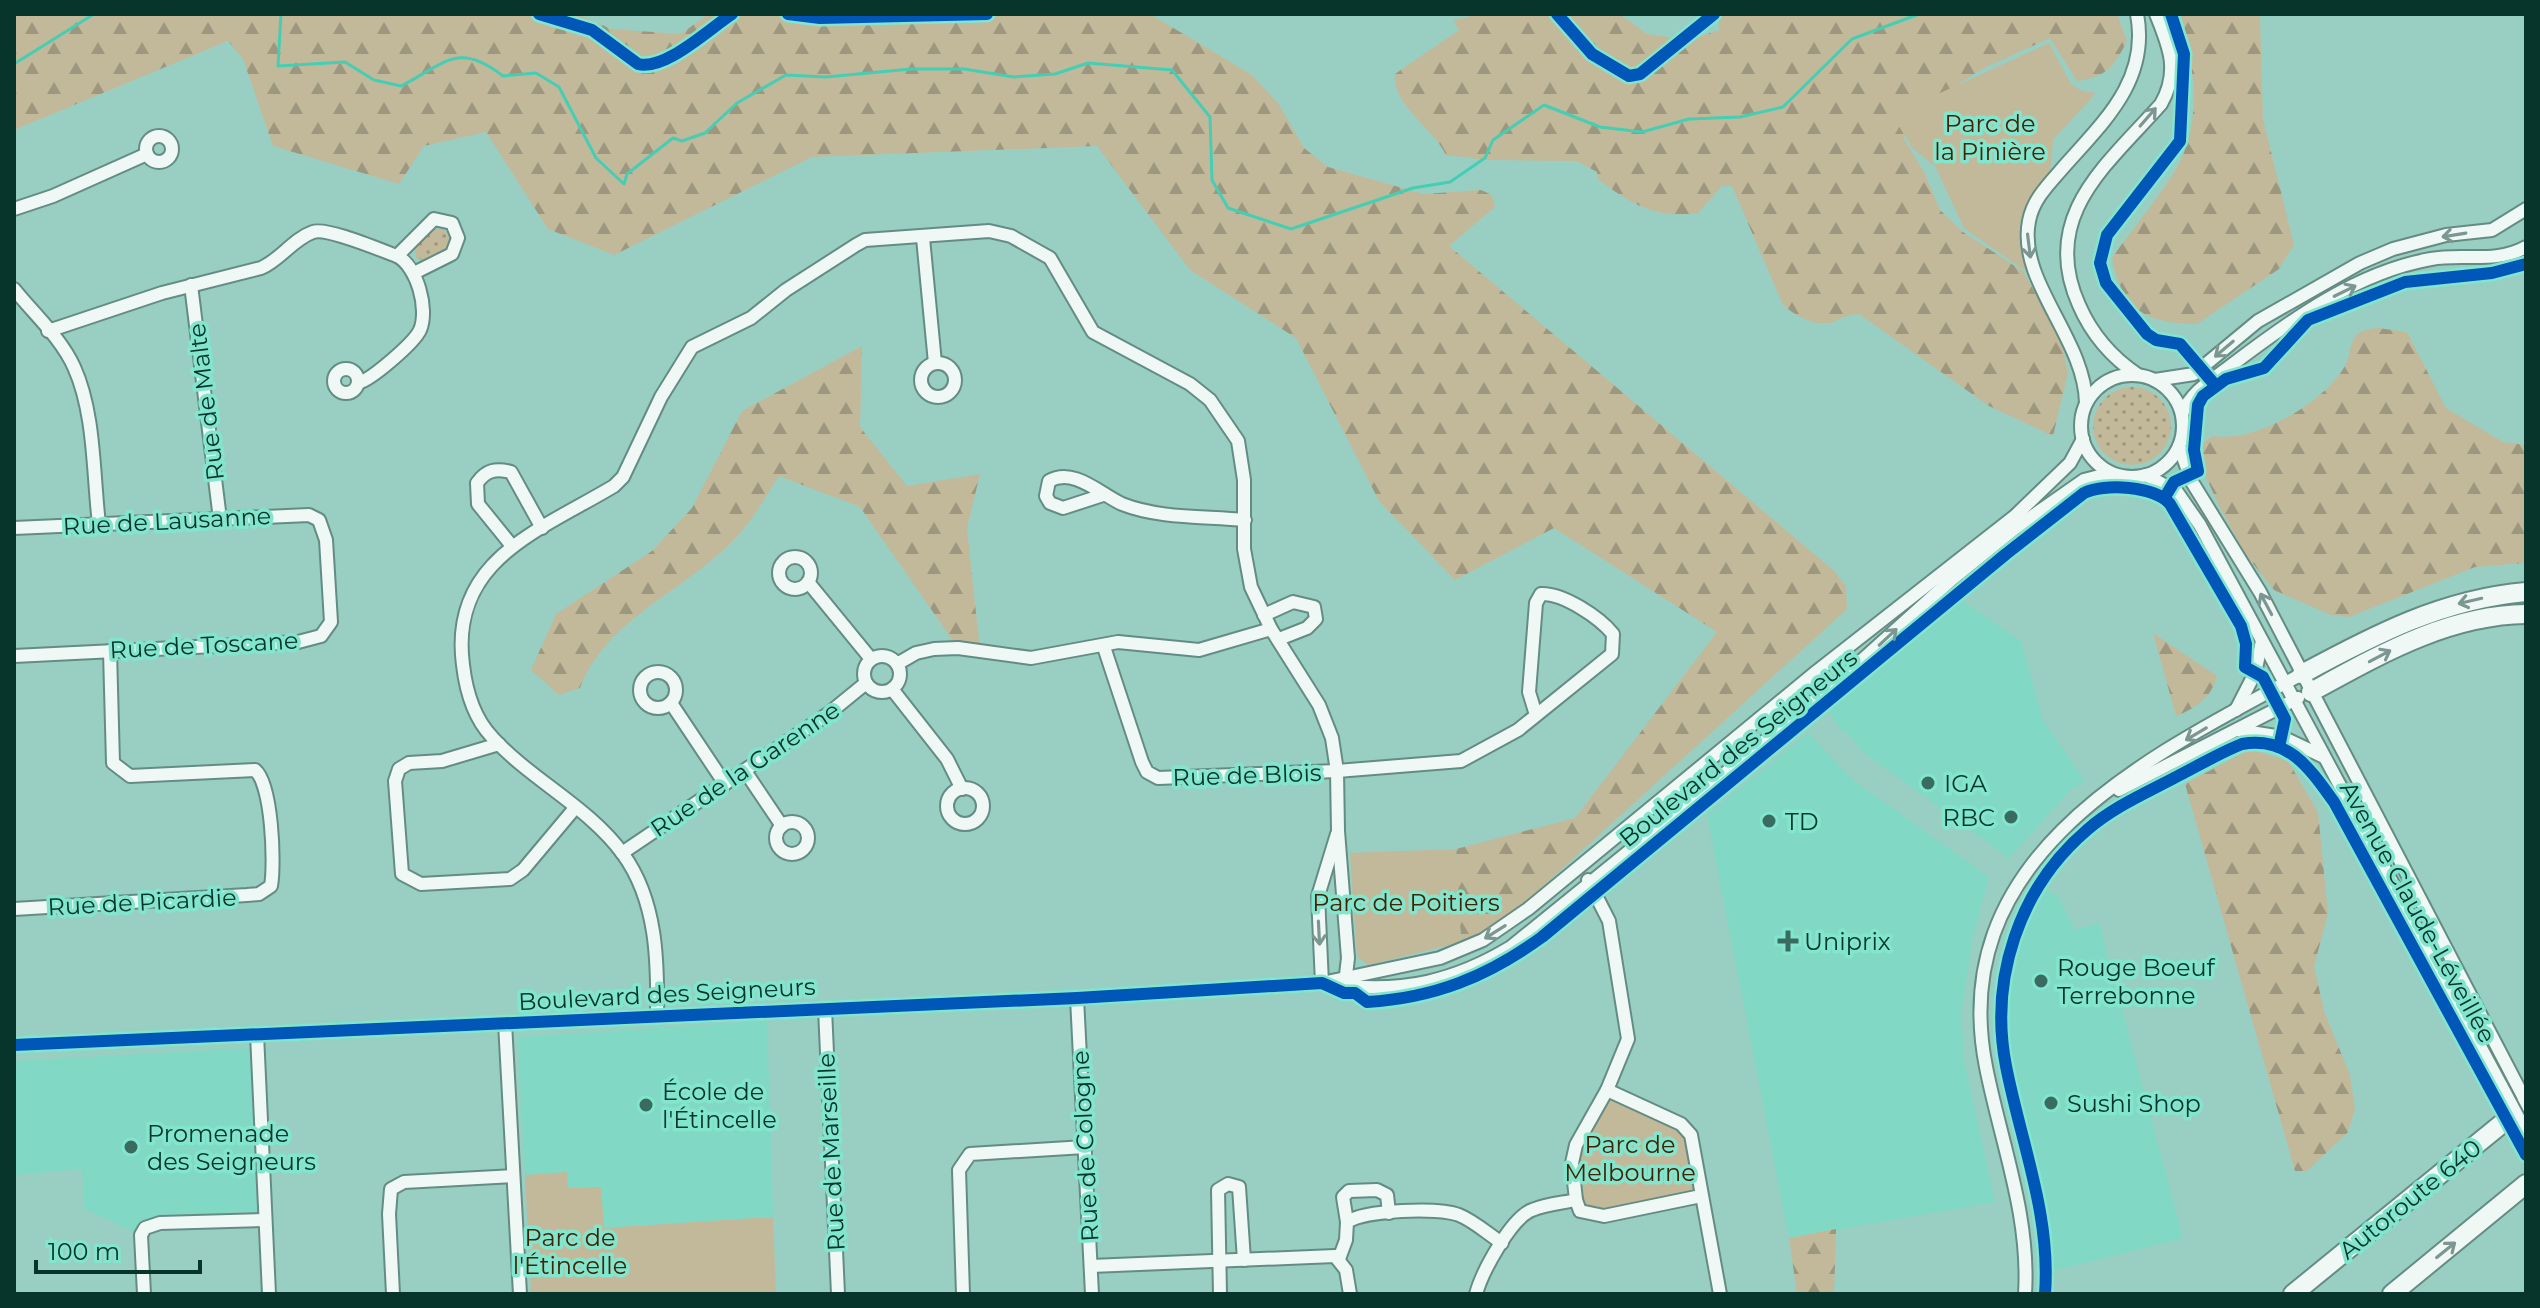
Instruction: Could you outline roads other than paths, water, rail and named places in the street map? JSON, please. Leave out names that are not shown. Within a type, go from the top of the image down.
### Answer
[{"type":"highway","points":[[2302,674],[2415,617],[2472,600],[2526,592]]},
{"type":"highway","points":[[2311,692],[2430,632],[2475,619],[2526,614]]},
{"type":"highway","name":"Autoroute 640","points":[[2293,1294],[2526,1103]]},
{"type":"highway","points":[[2392,1294],[2526,1184]]},
{"type":"highway","points":[[2484,1218],[2526,1196]]},
{"type":"street","points":[[2137,14],[2140,42],[2130,86],[2038,197],[2028,226],[2031,259],[2080,361],[2086,403],[2082,421],[2083,439],[2091,456],[2111,473],[2125,477],[2146,475],[2168,463],[2179,446],[2182,414],[2193,394],[2282,327],[2348,289],[2405,266],[2433,259],[2489,259],[2526,247]]},
{"type":"street","points":[[2156,14],[2171,53],[2169,89],[2161,104],[2084,193],[2073,214],[2066,244],[2068,275],[2085,319],[2109,352],[2138,375],[2155,380],[2171,393],[2182,414]]},
{"type":"street","points":[[14,209],[53,196],[147,154]]},
{"type":"street","points":[[2155,380],[2194,374],[2258,321],[2360,263],[2393,249],[2446,235],[2492,230],[2526,209]]},
{"type":"street","points":[[397,256],[434,219],[452,223],[458,238],[452,254],[414,273]]},
{"type":"street","points":[[48,331],[191,285],[275,262],[315,231],[397,256],[407,261],[414,273],[423,319],[418,334],[370,379],[358,383]]},
{"type":"street","points":[[657,1017],[652,921],[622,853],[575,808],[499,744],[480,721],[470,699],[460,644],[465,613],[478,581],[512,546],[614,486],[623,477],[661,397],[692,347],[751,318],[786,290],[865,240],[923,238],[973,231],[1001,232],[1050,258],[1093,332],[1190,384],[1230,424],[1243,460],[1246,569],[1264,615],[1319,705],[1332,738],[1337,771],[1338,831],[1348,958],[1345,982]]},
{"type":"street","points":[[923,238],[935,363]]},
{"type":"street","name":"Rue de Malte","points":[[191,285],[220,519]]},
{"type":"street","points":[[14,289],[74,366],[83,395],[99,524]]},
{"type":"street","points":[[2086,403],[2108,381],[2138,375]]},
{"type":"street","name":"Boulevard des Seigneurs","points":[[1345,982],[1462,950],[1518,917],[1824,665],[2015,516],[2070,463],[2083,439]]},
{"type":"street","name":"Avenue Claude-Léveillée","points":[[2179,446],[2192,482],[2230,539],[2526,1103]]},
{"type":"street","points":[[512,546],[478,504],[477,483],[486,472],[494,469],[511,472],[542,528]]},
{"type":"street","name":"Boulevard des Seigneurs","points":[[14,1045],[1077,998],[1345,982],[1408,988],[1466,971],[1518,942],[1848,673],[1944,586],[2014,529],[2084,480],[2111,473]]},
{"type":"street","name":"Avenue Claude-Léveillée","points":[[2146,475],[2166,484],[2188,506],[2526,1132]]},
{"type":"street","points":[[1103,495],[1141,511],[1245,520]]},
{"type":"street","name":"Rue de Lausanne","points":[[14,528],[299,514],[319,520]]},
{"type":"street","name":"Rue de Toscane","points":[[14,656],[298,642],[321,636],[331,622],[326,540],[319,520]]},
{"type":"street","points":[[808,582],[871,659]]},
{"type":"street","name":"Rue de Blois","points":[[1104,647],[1142,762],[1147,772],[1158,778],[1337,771],[1461,761],[1502,739],[1536,715],[1612,654],[1615,644],[1606,624],[1552,593],[1541,594],[1536,603],[1529,692],[1536,715]]},
{"type":"street","points":[[897,664],[916,653],[934,649],[958,648],[1031,658],[1118,642],[1199,650],[1307,628],[1316,619],[1314,607],[1293,602],[1264,615]]},
{"type":"street","points":[[2236,710],[2255,673],[2262,641]]},
{"type":"street","name":"Rue de Picardie","points":[[14,909],[259,894],[271,886],[267,792],[262,776],[255,770],[130,776],[117,769],[113,763],[110,651]]},
{"type":"street","points":[[882,656],[897,664],[900,674],[892,689],[875,691],[866,683],[864,673],[871,659],[882,656]]},
{"type":"street","points":[[2025,1294],[2022,1215],[1983,1049],[1983,983],[1998,923],[2027,867],[2053,837],[2091,804],[2148,762],[2302,674]]},
{"type":"street","name":"Rue de la Garenne","points":[[622,853],[745,771],[866,683]]},
{"type":"street","points":[[892,689],[947,759],[962,789]]},
{"type":"street","points":[[2091,804],[2311,692]]},
{"type":"street","points":[[671,703],[725,784]]},
{"type":"street","points":[[2238,730],[2282,737],[2323,756]]},
{"type":"street","points":[[499,744],[442,761],[409,763],[399,769],[395,781],[402,874],[421,884],[510,879],[523,870],[575,808]]},
{"type":"street","points":[[745,771],[782,826]]},
{"type":"street","points":[[1322,983],[1318,896],[1338,831]]},
{"type":"street","points":[[1579,867],[1609,921],[1628,1039],[1607,1090],[1576,1145],[1572,1163],[1580,1211],[1604,1216],[1701,1196]]},
{"type":"street","name":"Rue de Cologne","points":[[1077,998],[1092,1294]]},
{"type":"street","name":"Rue de Marseille","points":[[825,1009],[838,1294]]},
{"type":"street","points":[[505,1023],[520,1294]]},
{"type":"street","points":[[257,1034],[269,1294]]},
{"type":"street","points":[[1607,1090],[1681,1124],[1691,1135],[1720,1294]]},
{"type":"street","points":[[963,1294],[959,1170],[970,1154],[1085,1147]]},
{"type":"street","points":[[393,1294],[389,1214],[391,1189],[404,1182],[513,1176]]},
{"type":"street","points":[[1220,1294],[1218,1190],[1228,1184],[1239,1187],[1244,1260]]},
{"type":"street","points":[[1339,1259],[1346,1240],[1343,1197],[1349,1191],[1377,1190],[1387,1195],[1389,1213]]},
{"type":"street","points":[[1476,1294],[1480,1279],[1502,1243],[1530,1210],[1576,1200]]},
{"type":"street","points":[[1347,1222],[1355,1216],[1437,1211],[1459,1215],[1502,1243]]},
{"type":"street","points":[[144,1294],[141,1235],[145,1228],[160,1223],[265,1220]]},
{"type":"street","points":[[1091,1266],[1323,1256],[1339,1259],[1346,1270],[1350,1294]]},
{"type":"waterway","points":[[14,64],[94,14]]},
{"type":"waterway","points":[[281,14],[278,66],[345,62],[374,80],[401,86],[452,59],[474,60],[503,76],[536,73],[559,87],[596,158],[624,184],[627,174],[673,138],[682,141],[705,133],[737,103],[786,75],[826,77],[911,69],[964,69],[1014,77],[1055,74],[1088,63],[1172,70],[1210,117],[1212,180],[1228,208],[1291,229],[1413,188],[1450,182],[1485,158],[1493,140],[1544,105],[1600,127],[1642,132],[1689,119],[1740,117],[1783,107],[1852,39],[1919,14]]},
{"type":"place","name":"IGA","points":[[1928,783]]},
{"type":"place","name":"RBC","points":[[2011,817]]},
{"type":"place","name":"TD","points":[[1769,821]]},
{"type":"place","name":"Uniprix","points":[[1788,941]]},
{"type":"place","name":"Rouge Boeuf Terrebonne","points":[[2041,981]]},
{"type":"place","name":"Sushi Shop","points":[[2051,1103]]},
{"type":"place","name":"École de l'Étincelle","points":[[646,1105]]},
{"type":"place","name":"Promenade des Seigneurs","points":[[131,1147]]},
{"type":"park label","name":"Parc de la Pinière","points":[[1990,137]]},
{"type":"park label","name":"Parc de Poitiers","points":[[1406,902]]},
{"type":"park label","name":"Parc de Melbourne","points":[[1630,1158]]},
{"type":"park label","name":"Parc de l'Étincelle","points":[[570,1251]]}]
